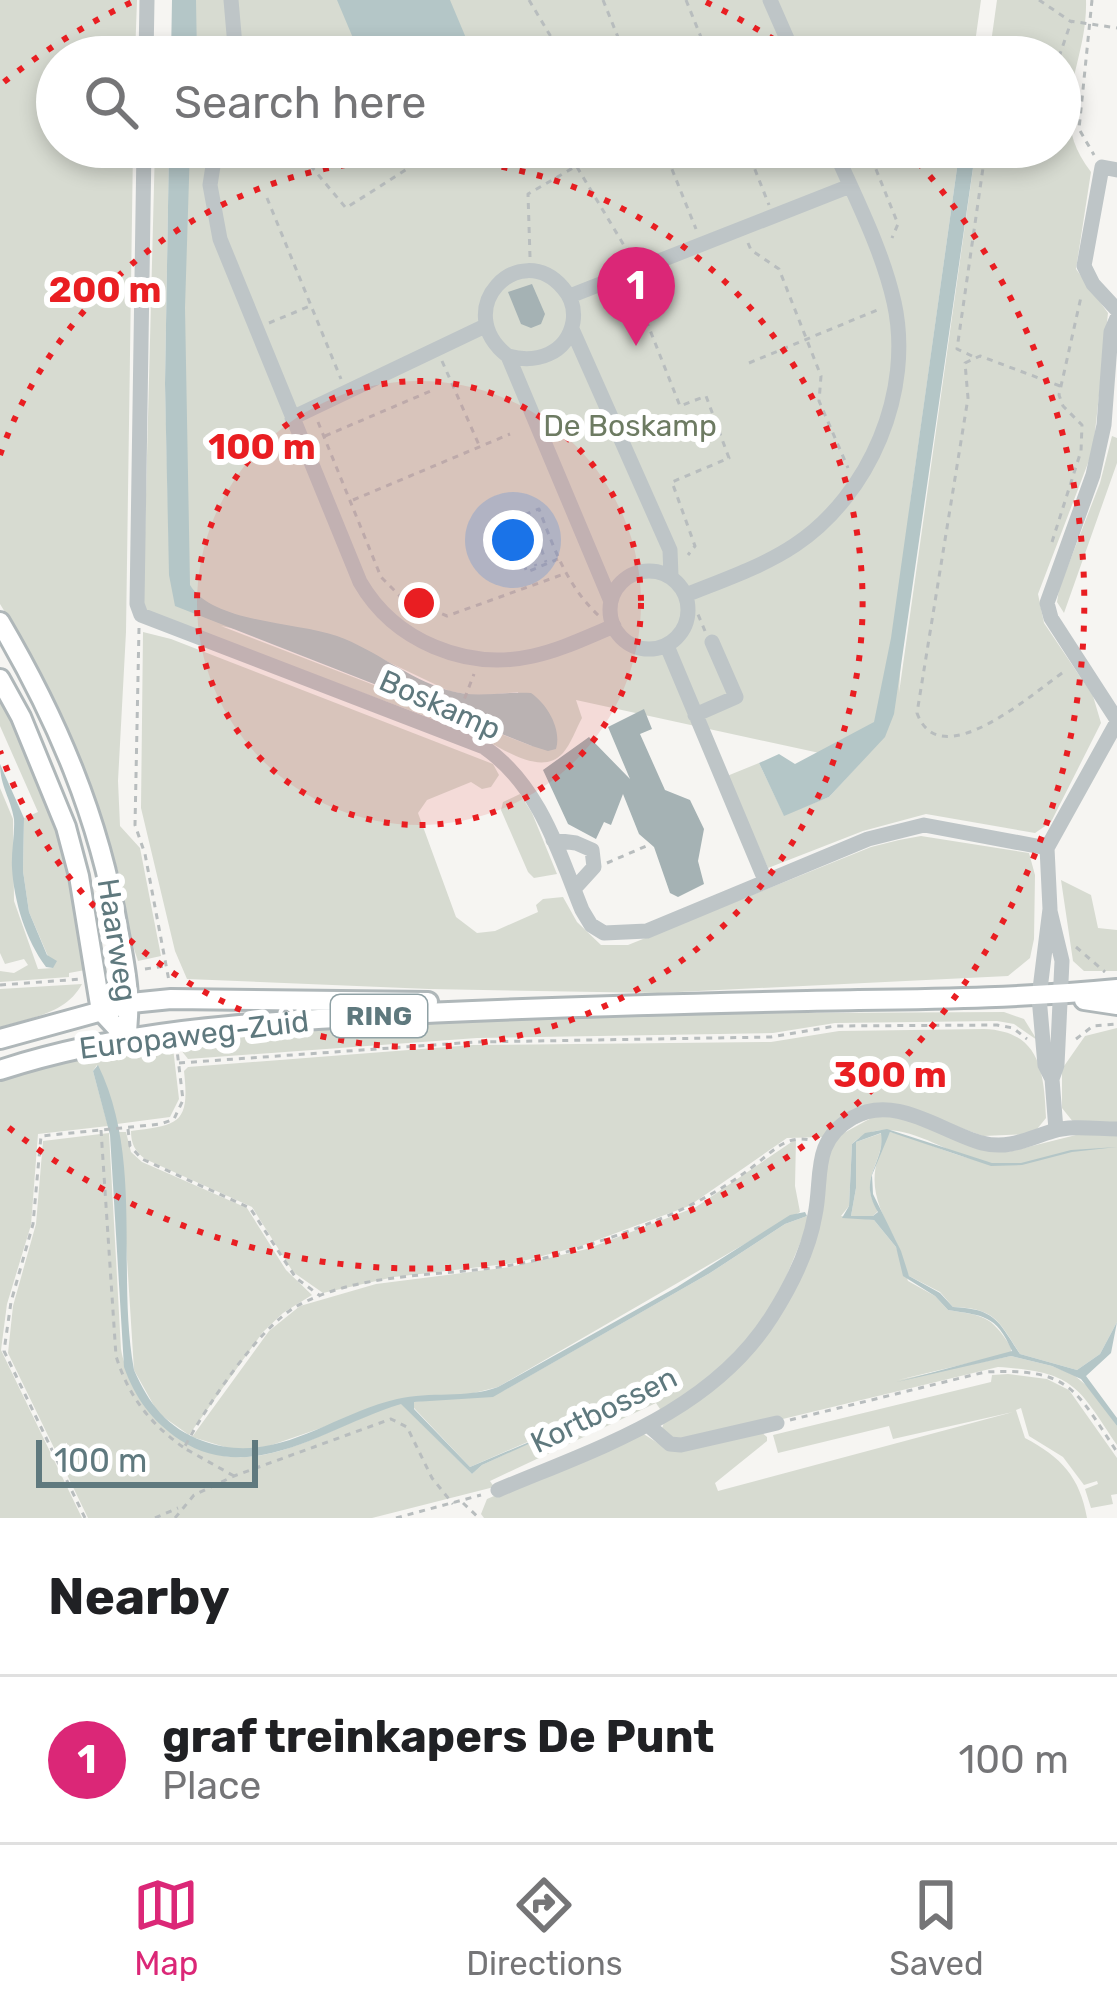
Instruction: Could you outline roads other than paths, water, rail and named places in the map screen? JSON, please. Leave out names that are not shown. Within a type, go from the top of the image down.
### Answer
[{"type":"main road","name":"Haarweg","points":[[0,622],[52,717],[94,823],[131,1003],[126,1038]]},
{"type":"main road","name":"Haarweg","points":[[0,679],[21,717],[66,827],[79,876],[101,1011],[126,1038]]},
{"type":"main road","name":"Europaweg-Zuid","points":[[0,1070],[126,1038],[297,1020],[607,1006],[1062,996],[1116,1006]]},
{"type":"main road","name":"Europaweg-Zuid","points":[[0,1039],[131,1003],[236,997],[607,1006]]},
{"type":"street","points":[[146,36],[147,0]]},
{"type":"street","points":[[231,0],[234,36]]},
{"type":"street","points":[[770,0],[786,36]]},
{"type":"street","name":"Boskamp","points":[[144,168],[137,604],[141,615],[484,747],[528,788],[591,925],[604,933],[646,931],[868,839],[924,825],[1047,848]]},
{"type":"street","points":[[213,168],[211,184],[220,239],[360,582],[378,610],[396,626],[454,654],[504,660],[532,656],[610,627]]},
{"type":"street","points":[[686,595],[757,567],[794,546],[832,513],[871,459],[889,410],[898,364],[894,303],[842,168]]},
{"type":"street","points":[[1050,1043],[1039,997],[1050,909],[1047,848],[1117,721],[1051,618],[1047,603],[1110,428],[1111,332],[1117,314],[1084,266],[1110,168]]},
{"type":"street","points":[[570,296],[850,186]]},
{"type":"street","points":[[531,271],[555,279],[570,296],[572,329],[686,595],[685,627],[667,646],[634,646],[610,627],[610,598],[508,356],[485,326],[484,310],[494,287],[506,277],[531,271]]},
{"type":"street","points":[[292,418],[485,326]]},
{"type":"street","points":[[508,356],[535,360],[550,355],[565,343],[572,329]]},
{"type":"street","points":[[610,598],[633,574],[671,569]]},
{"type":"street","points":[[695,715],[736,697],[712,642]]},
{"type":"street","points":[[667,646],[765,880]]},
{"type":"street","points":[[553,840],[592,850],[594,867],[574,889]]},
{"type":"street","points":[[1050,909],[1057,931],[1062,996],[1045,1065],[1052,1079],[1056,1130],[1117,1129]]},
{"type":"street","name":"Kortbossen","points":[[498,1490],[648,1425],[730,1369],[771,1319],[808,1242],[824,1147],[853,1118],[883,1110],[905,1113],[986,1144],[1032,1140],[1056,1130]]},
{"type":"street","points":[[648,1425],[661,1438],[681,1445],[777,1424]]},
{"type":"place","name":"graf treinkapers De Punt","points":[[636,346]]},
{"type":"park label","name":"De Boskamp","points":[[630,426]]}]
